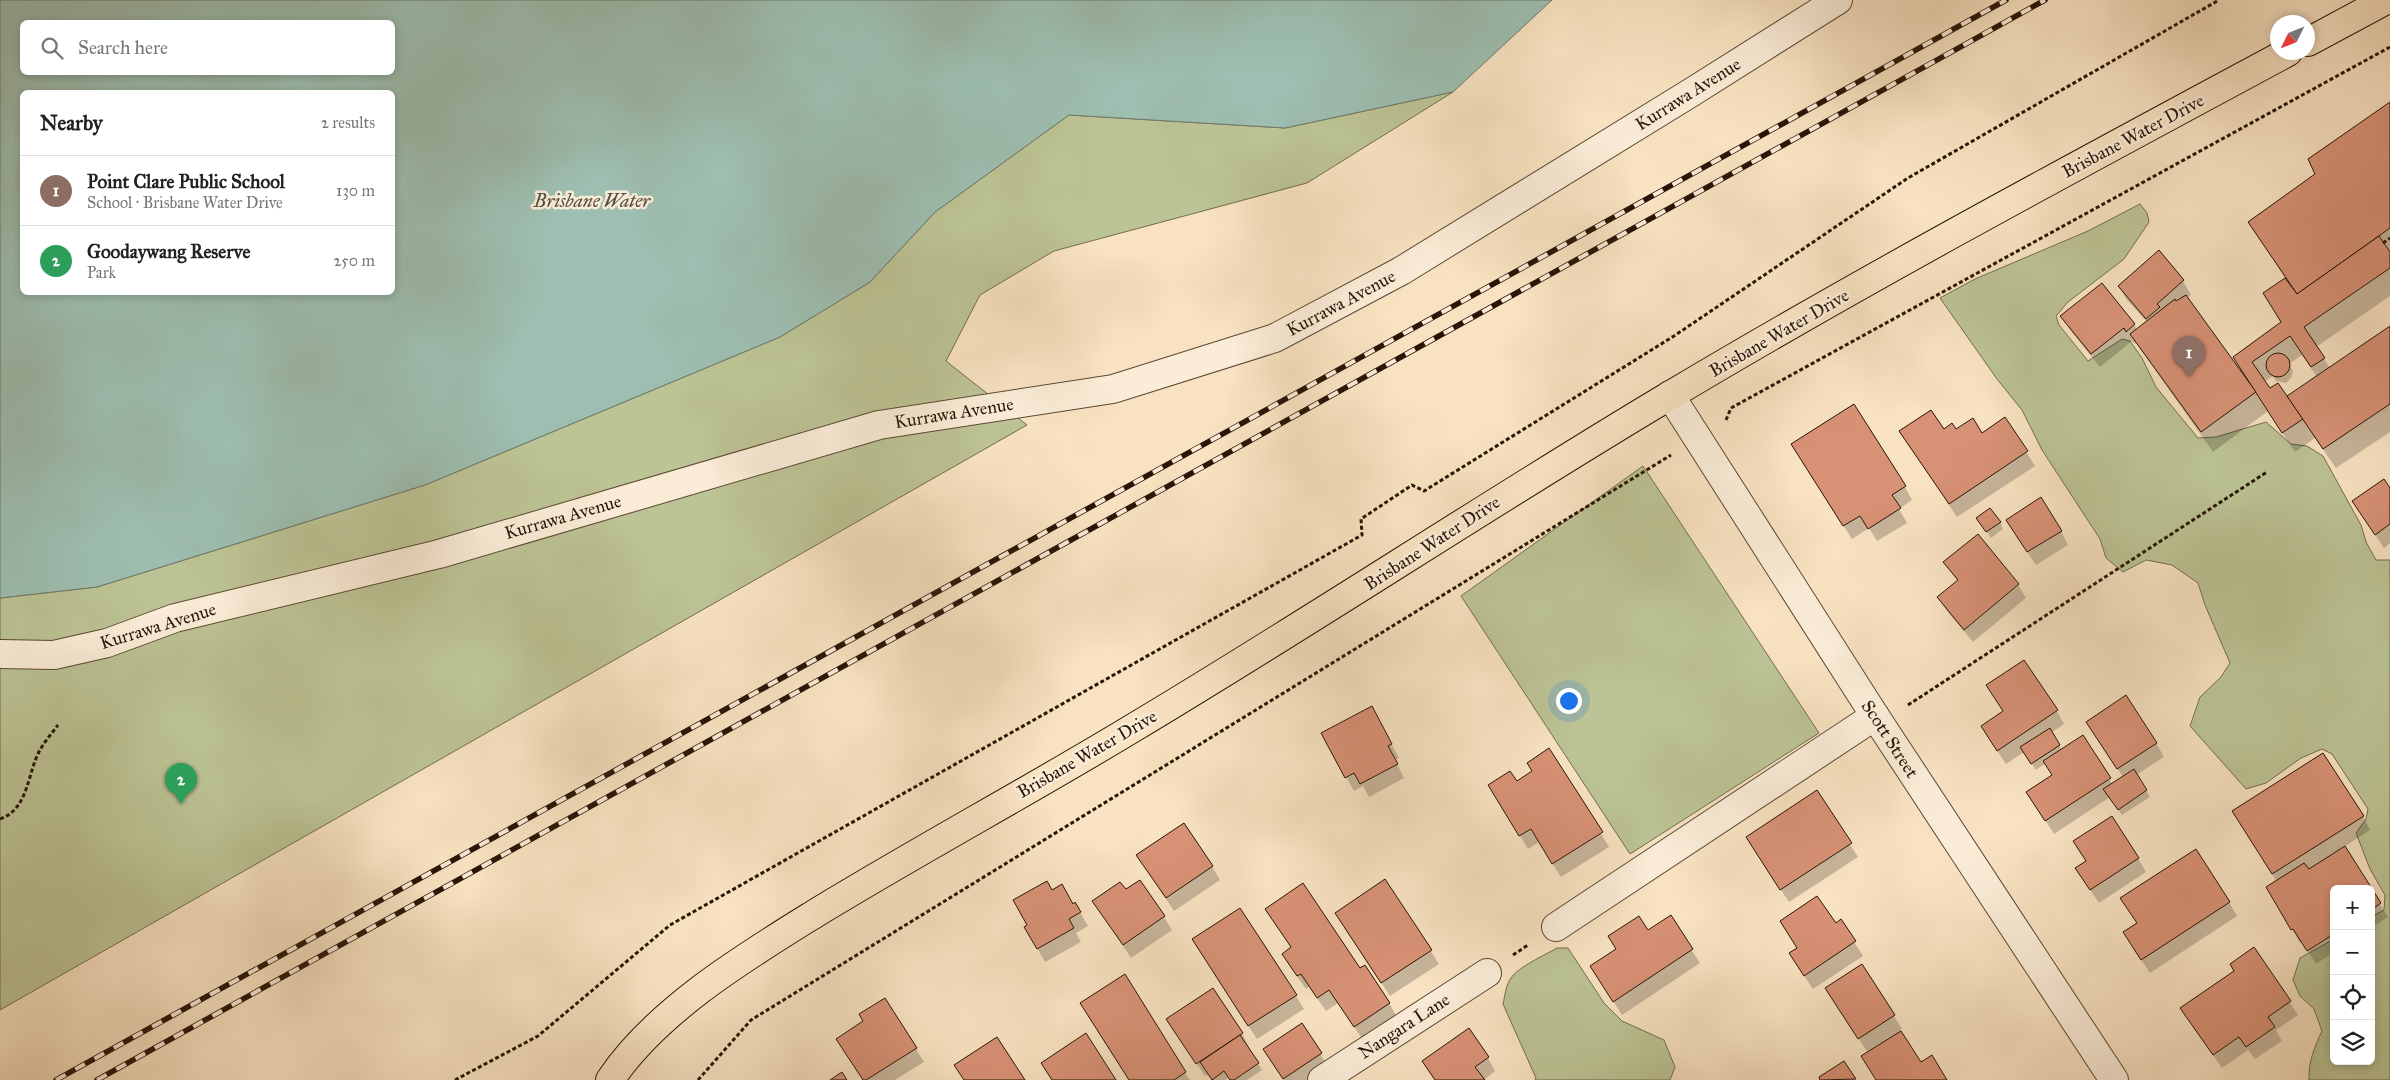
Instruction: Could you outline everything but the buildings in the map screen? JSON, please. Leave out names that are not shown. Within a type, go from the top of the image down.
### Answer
[{"type":"main road","points":[[2315,38],[2386,0]]},
{"type":"main road","name":"Brisbane Water Drive","points":[[618,1076],[644,1038],[691,998],[748,955],[876,877],[1139,725],[1360,590],[1547,470],[1670,396],[1989,213],[2273,60]]},
{"type":"street","name":"Kurrawa Avenue","points":[[0,654],[54,655],[107,643],[175,618],[439,554],[879,425],[1113,389],[1274,338],[1401,271],[1838,0]]},
{"type":"street","name":"Scott Street","points":[[1670,396],[1878,720],[2114,1080]]},
{"type":"street","points":[[1546,934],[1878,720]]},
{"type":"street","name":"Nangara Lane","points":[[1322,1080],[1496,966]]},
{"type":"path","points":[[455,1080],[538,1036],[670,924],[1362,535],[1361,519],[1412,485],[1424,491],[1674,336],[1908,178],[2219,0]]},
{"type":"path","points":[[698,1080],[751,1020],[1725,422],[1731,408],[2390,47]]},
{"type":"path","points":[[2383,242],[2390,238]]},
{"type":"path","points":[[1878,720],[2267,472]]},
{"type":"path","points":[[0,819],[8,816],[23,797],[39,751],[58,724]]},
{"type":"path","points":[[1496,966],[1546,934]]},
{"type":"green space","points":[[1453,92],[1307,183],[1054,251],[980,295],[946,361],[1027,425],[0,1010],[0,598],[97,587],[425,485],[780,337],[870,282],[935,212],[1069,115],[1285,128]]},
{"type":"green space","points":[[2140,204],[2147,213],[2149,222],[2124,259],[2068,302],[2056,316],[2059,325],[2088,361],[2122,339],[2130,341],[2142,358],[2156,387],[2198,438],[2216,437],[2266,422],[2291,444],[2307,446],[2323,456],[2361,525],[2366,542],[2376,560],[2390,560],[2390,1080],[2309,1080],[2311,1061],[2322,1031],[2314,1009],[2300,996],[2293,980],[2300,958],[2330,941],[2330,1065],[2375,1065],[2375,915],[2384,910],[2385,895],[2370,869],[2356,833],[2366,819],[2368,809],[2332,754],[2322,749],[2301,758],[2266,783],[2246,789],[2190,726],[2200,697],[2221,677],[2230,663],[2205,605],[2198,583],[2172,565],[2146,560],[2123,572],[2106,558],[2100,539],[2042,450],[2022,410],[1997,379],[1940,298],[1975,279],[2088,231]]},
{"type":"green space","points":[[1643,466],[1819,733],[1630,854],[1461,596]]},
{"type":"green space","points":[[1557,948],[1568,948],[1604,1003],[1622,1021],[1664,1040],[1675,1067],[1670,1080],[1535,1080],[1536,1078],[1503,1004],[1508,983],[1514,974]]},
{"type":"water","name":"Brisbane Water","points":[[0,0],[1552,0],[1453,92],[1285,128],[1069,115],[935,212],[870,282],[780,337],[425,485],[97,587],[0,598]]},
{"type":"railway","points":[[56,1080],[2006,0]]},
{"type":"railway","points":[[97,1080],[2045,0]]},
{"type":"place","name":"Point Clare Public School","points":[[2189,377]]},
{"type":"place","name":"Goodaywang Reserve","points":[[181,804]]}]
